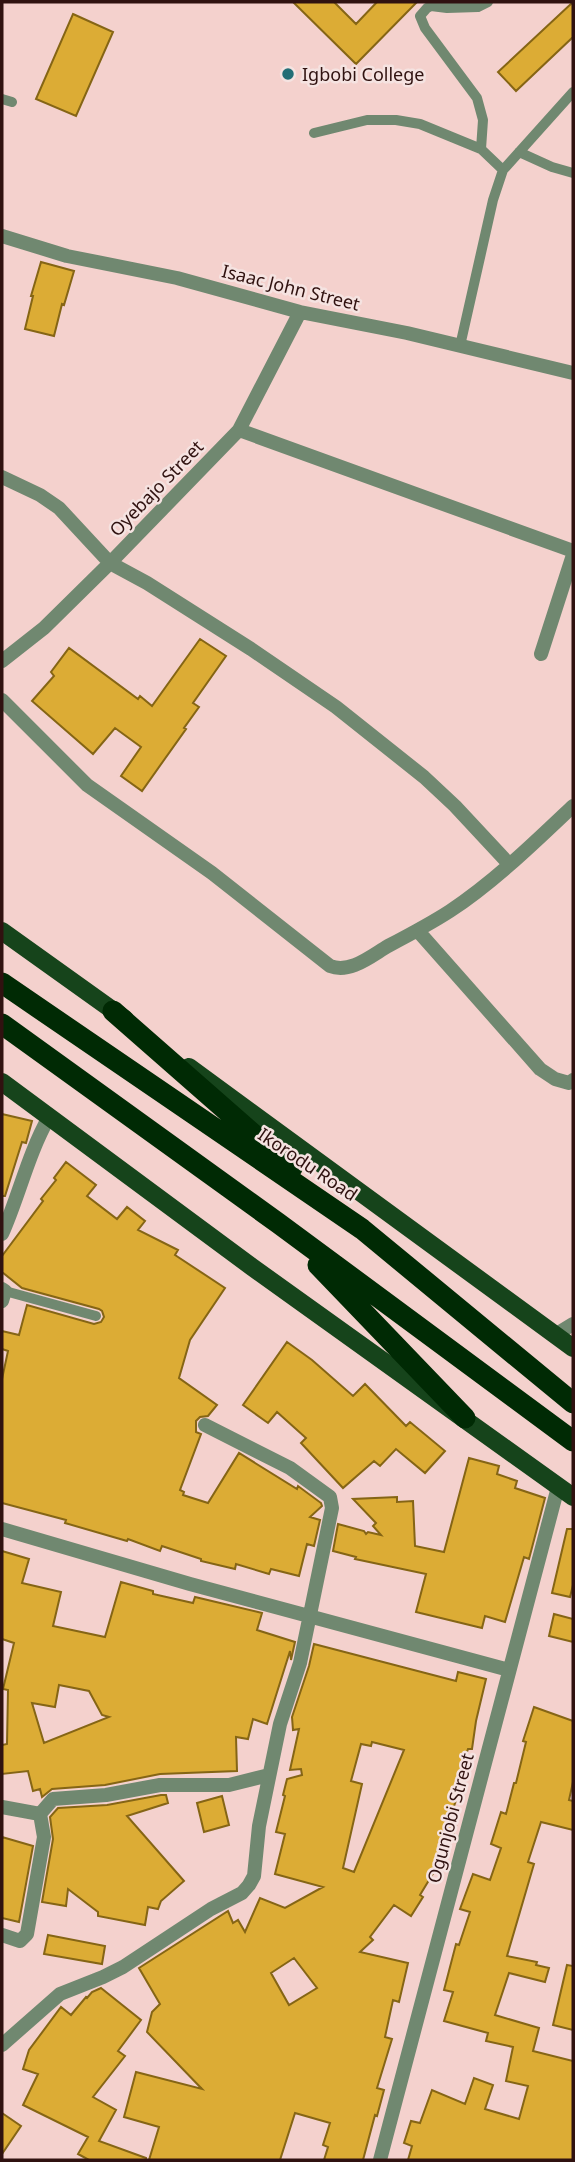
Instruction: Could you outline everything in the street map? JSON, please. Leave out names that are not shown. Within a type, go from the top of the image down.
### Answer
[{"type":"highway","name":"Ikorodu Road","points":[[2,983],[362,1229],[573,1402]]},
{"type":"highway","points":[[113,1010],[362,1229]]},
{"type":"highway","points":[[2,1024],[573,1441]]},
{"type":"highway","points":[[278,1223],[465,1418]]},
{"type":"main road","name":"Ikorodu Road","points":[[2,931],[573,1348]]},
{"type":"main road","points":[[2,1082],[566,1492]]},
{"type":"street","name":"Isaac John Street","points":[[2,236],[67,256],[177,278],[300,312],[460,345],[573,373]]},
{"type":"street","name":"Oyebajo Street","points":[[2,662],[44,628],[110,564],[239,430],[300,312]]},
{"type":"street","points":[[239,430],[573,553],[541,654]]},
{"type":"street","points":[[2,477],[40,495],[59,508],[110,564],[147,583],[336,707],[424,777],[509,864]]},
{"type":"street","points":[[2,700],[86,785],[212,873],[330,966],[345,969],[452,910],[509,864],[573,806]]},
{"type":"street","points":[[418,931],[540,1069],[555,1079],[569,1083],[573,1080]]},
{"type":"street","points":[[2,1234],[16,1203],[39,1134],[49,1117]]},
{"type":"street","points":[[555,1335],[573,1324]]},
{"type":"street","points":[[2,2045],[60,1994],[103,1978],[123,1967],[211,1909],[242,1893],[254,1876],[259,1826],[269,1775],[280,1724],[300,1662],[332,1508],[330,1497],[290,1468],[205,1425]]},
{"type":"street","name":"Ogunjobi Street","points":[[380,2160],[509,1670],[566,1492]]},
{"type":"street","points":[[2,1529],[310,1617],[509,1670]]},
{"type":"street","points":[[40,1814],[53,1799],[106,1795],[160,1785],[229,1785],[269,1775]]},
{"type":"street","points":[[2,1807],[40,1814]]},
{"type":"street","points":[[2,1935],[20,1941],[27,1934],[44,1837],[40,1814]]},
{"type":"lane","points":[[481,149],[483,120],[477,98],[425,29],[420,16],[431,6],[478,6],[488,2]]},
{"type":"lane","points":[[460,345],[493,200],[503,170],[573,92]]},
{"type":"lane","points":[[314,133],[367,120],[396,120],[420,124],[481,149],[503,170]]},
{"type":"lane","points":[[519,152],[573,173]]},
{"type":"lane","points":[[3,1294],[96,1315]]},
{"type":"building","points":[[293,2],[334,2],[356,24],[377,2],[417,2],[356,64]]},
{"type":"building","points":[[573,2],[573,37],[516,91],[498,72]]},
{"type":"building","points":[[73,14],[113,32],[76,116],[36,99]]},
{"type":"building","points":[[41,262],[74,271],[54,336],[25,329]]},
{"type":"building","points":[[200,639],[226,656],[193,703],[199,707],[184,728],[186,729],[142,791],[121,776],[141,747],[115,728],[93,754],[32,701],[54,676],[51,672],[69,648],[138,699],[140,696],[152,706]]},
{"type":"building","points":[[2,1114],[32,1121],[26,1143],[22,1142],[5,1196],[2,1196]]},
{"type":"building","points":[[66,1162],[96,1185],[87,1196],[117,1219],[127,1207],[145,1221],[138,1230],[178,1250],[175,1255],[225,1288],[190,1340],[179,1378],[217,1405],[208,1416],[200,1417],[196,1421],[196,1432],[201,1434],[180,1490],[184,1492],[183,1495],[208,1503],[239,1453],[297,1489],[298,1486],[322,1506],[310,1517],[320,1520],[314,1546],[307,1544],[299,1576],[271,1569],[269,1574],[236,1564],[235,1569],[201,1561],[162,1546],[160,1551],[128,1539],[127,1541],[65,1523],[66,1520],[2,1503],[2,1379],[8,1351],[2,1349],[2,1331],[19,1335],[27,1305],[94,1324],[101,1322],[104,1317],[99,1309],[22,1288],[2,1272],[2,1256],[43,1201],[41,1199]]},
{"type":"building","points":[[287,1342],[353,1396],[365,1384],[406,1426],[410,1422],[445,1451],[425,1473],[396,1449],[380,1466],[374,1461],[343,1488],[301,1443],[306,1438],[277,1412],[268,1423],[243,1405]]},
{"type":"building","points":[[469,1458],[499,1466],[497,1474],[517,1481],[515,1488],[545,1498],[529,1559],[524,1557],[505,1622],[485,1616],[482,1628],[416,1612],[426,1574],[355,1559],[356,1557],[333,1551],[338,1524],[364,1531],[366,1534],[368,1532],[381,1535],[373,1526],[376,1523],[353,1499],[397,1497],[397,1502],[413,1501],[415,1546],[444,1552]]},
{"type":"building","points":[[567,1529],[573,1529],[573,1585],[570,1597],[552,1593]]},
{"type":"building","points":[[2,1551],[29,1559],[22,1583],[61,1592],[53,1626],[105,1637],[121,1582],[153,1591],[153,1594],[193,1603],[195,1597],[262,1613],[257,1630],[295,1642],[267,1724],[253,1719],[248,1739],[236,1737],[237,1771],[160,1774],[105,1785],[52,1789],[42,1797],[40,1789],[33,1791],[28,1771],[2,1774],[2,1745],[7,1744],[8,1690],[3,1689],[14,1643],[2,1639]],"holes":[[[59,1685],[89,1691],[102,1715],[109,1717],[44,1743],[32,1703],[55,1707]]]},
{"type":"building","points":[[554,1614],[573,1619],[573,1642],[549,1636]]},
{"type":"building","points":[[314,1644],[456,1681],[458,1672],[486,1679],[472,1749],[468,1749],[454,1790],[459,1792],[448,1823],[456,1826],[445,1858],[443,1857],[420,1895],[423,1897],[411,1916],[394,1905],[370,1937],[373,1940],[360,1952],[408,1963],[399,2002],[393,2000],[385,2037],[392,2039],[377,2088],[384,2090],[363,2160],[324,2160],[328,2147],[323,2145],[330,2123],[295,2113],[280,2160],[149,2160],[159,2127],[124,2117],[136,2072],[202,2089],[147,2032],[152,2012],[160,2004],[139,1968],[228,1911],[233,1923],[238,1920],[245,1932],[260,1898],[285,1908],[323,1887],[275,1874],[285,1834],[276,1832],[287,1779],[302,1775],[301,1769],[290,1770],[299,1729],[293,1730],[292,1717]],"holes":[[[372,1742],[404,1750],[354,1872],[343,1868],[362,1784],[351,1781],[361,1744],[371,1746]],[[294,1958],[317,1988],[289,2005],[271,1973]]]},
{"type":"building","points":[[534,1707],[573,1721],[573,1782],[569,1800],[573,1801],[573,1830],[541,1822],[528,1862],[534,1864],[507,1956],[537,1962],[536,1965],[549,1968],[545,1982],[509,1973],[495,2015],[539,2028],[533,2051],[573,2061],[573,2160],[408,2160],[412,2146],[404,2143],[411,2121],[420,2123],[432,2090],[465,2104],[474,2078],[493,2085],[485,2109],[519,2119],[528,2086],[506,2081],[513,2047],[486,2041],[488,2033],[444,2021],[453,1992],[444,1990],[456,1944],[459,1945],[470,1912],[460,1909],[473,1874],[490,1880],[501,1848],[491,1844],[501,1812],[506,1814],[516,1783],[526,1742],[523,1741]]},
{"type":"building","points":[[166,1795],[168,1803],[127,1816],[184,1881],[161,1901],[158,1909],[148,1907],[145,1925],[98,1916],[98,1912],[68,1889],[66,1906],[42,1902],[53,1839],[50,1817],[58,1808],[107,1805]]},
{"type":"building","points":[[222,1796],[229,1825],[204,1832],[197,1803]]},
{"type":"building","points":[[2,1837],[33,1846],[19,1922],[2,1918]]},
{"type":"building","points":[[48,1935],[105,1946],[102,1964],[44,1954]]},
{"type":"building","points":[[567,1965],[573,1966],[573,2030],[553,2025]]},
{"type":"building","points":[[101,1988],[141,2020],[118,2051],[125,2056],[93,2097],[116,2110],[99,2141],[146,2160],[89,2160],[78,2154],[88,2137],[23,2105],[38,2074],[23,2069],[29,2050],[61,2007],[71,2015],[86,1997]]},
{"type":"building","points":[[2,2113],[21,2126],[2,2154]]},
{"type":"place","name":"Igbobi College","points":[[288,74]]}]
